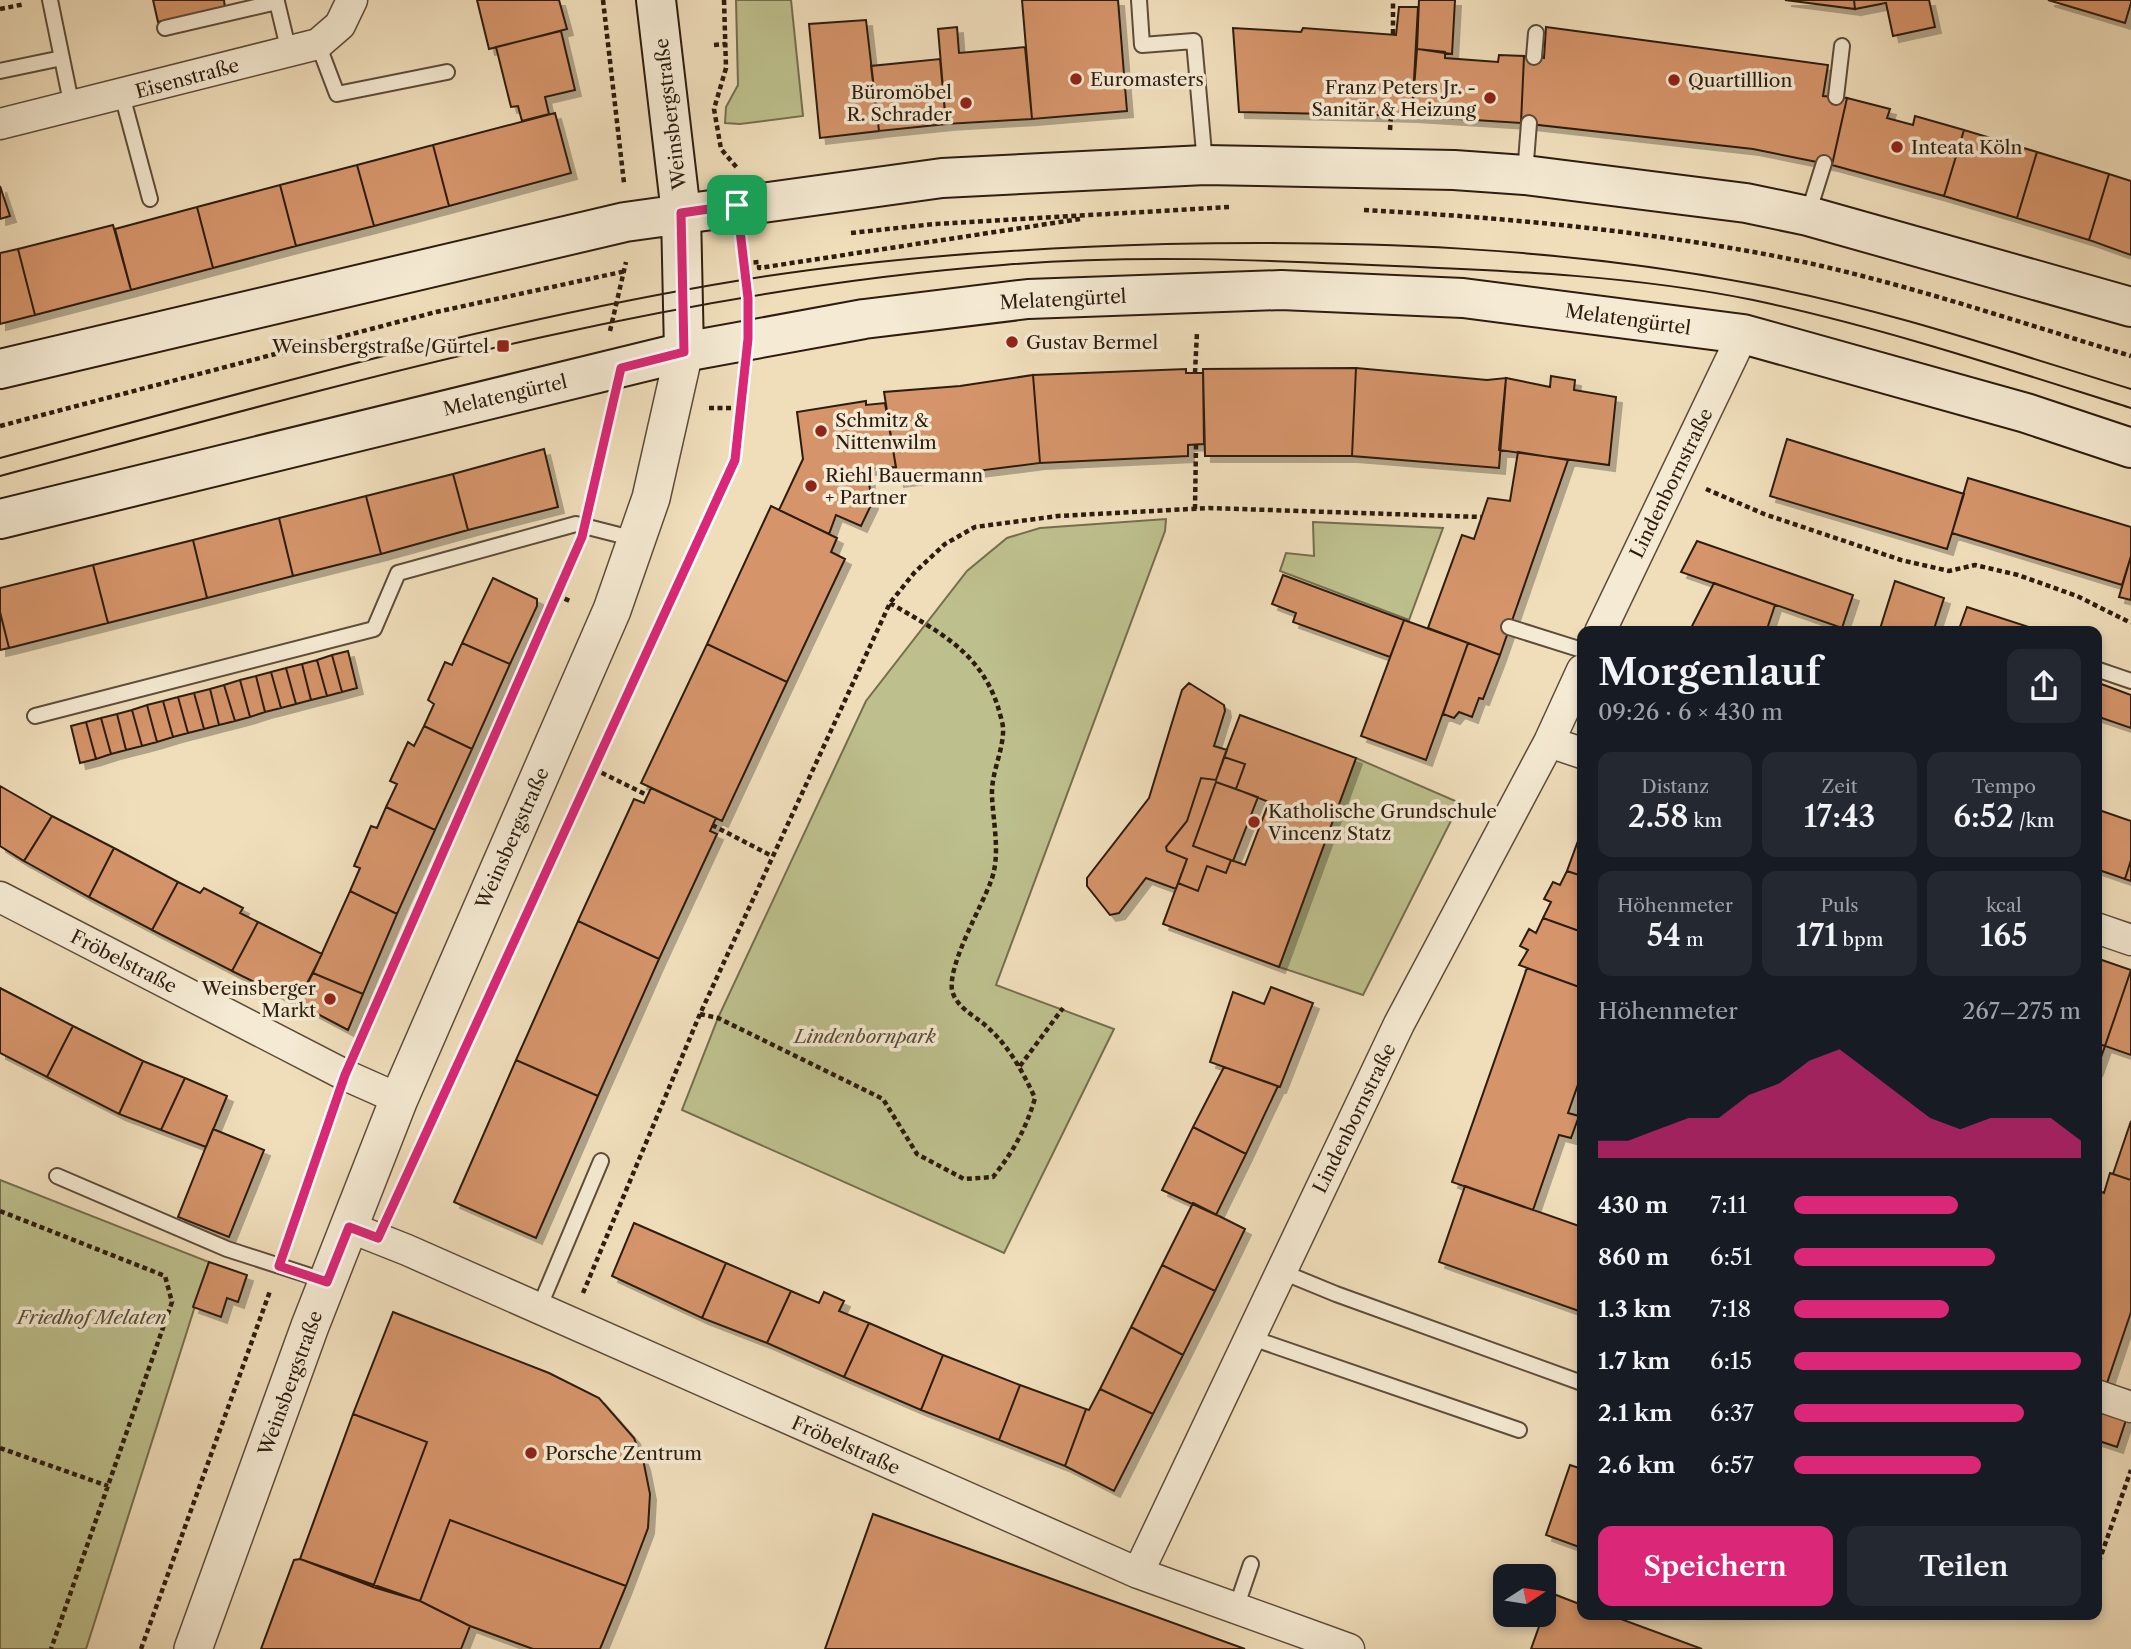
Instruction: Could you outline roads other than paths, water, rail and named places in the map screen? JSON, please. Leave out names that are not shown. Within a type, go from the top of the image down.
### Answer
[{"type":"main road","name":"Weinsbergstraße","points":[[656,0],[681,213],[684,352]]},
{"type":"main road","points":[[0,369],[625,222],[942,178],[1205,166],[1454,170],[1525,175],[1746,203],[1808,216],[2131,307]]},
{"type":"main road","name":"Melatengürtel","points":[[0,519],[684,352],[748,339],[877,317],[1028,299],[1281,290],[1463,298],[1743,334],[2000,405],[2131,448]]},
{"type":"street","name":"Eisenstraße","points":[[0,124],[318,44],[340,25],[352,0]]},
{"type":"street","name":"Lindenbornstraße","points":[[1603,626],[1743,334]]},
{"type":"street","name":"Weinsbergstraße","points":[[194,1649],[327,1282],[399,1098],[612,610],[651,498],[684,352]]},
{"type":"street","name":"Lindenbornstraße","points":[[1138,1573],[1399,1024],[1549,742],[1577,681]]},
{"type":"street","points":[[1549,742],[1577,751]]},
{"type":"street","name":"Fröbelstraße","points":[[0,897],[345,1075],[399,1098]]},
{"type":"street","points":[[2102,930],[2131,940]]},
{"type":"street","name":"Fröbelstraße","points":[[349,1227],[570,1321],[1138,1573],[1349,1649]]},
{"type":"street","points":[[2102,1397],[2131,1407]]},
{"type":"lane","points":[[50,0],[72,107]]},
{"type":"lane","points":[[1139,0],[1142,45],[1194,41],[1205,166]]},
{"type":"lane","points":[[165,28],[277,2],[289,52]]},
{"type":"lane","points":[[1534,57],[1536,33]]},
{"type":"lane","points":[[318,44],[337,94],[447,72]]},
{"type":"lane","points":[[1836,97],[1842,46]]},
{"type":"lane","points":[[0,71],[62,58]]},
{"type":"lane","points":[[122,95],[150,199]]},
{"type":"lane","points":[[1525,175],[1529,123]]},
{"type":"lane","points":[[1808,216],[1824,163]]},
{"type":"lane","points":[[35,716],[374,629],[398,573],[562,526],[585,526],[636,540]]},
{"type":"lane","points":[[1509,626],[1577,648]]},
{"type":"lane","points":[[2102,671],[2131,681]]},
{"type":"lane","points":[[539,1308],[601,1161]]},
{"type":"lane","points":[[57,1176],[227,1249],[327,1282]]},
{"type":"lane","points":[[1280,1271],[1577,1381]]},
{"type":"lane","points":[[1249,1337],[1520,1430]]},
{"type":"lane","points":[[1236,1608],[1251,1564]]},
{"type":"tram line","points":[[0,458],[369,360],[648,297],[848,265],[1007,251],[1166,244],[1387,245],[1534,254],[1680,271],[1849,305],[2131,389]]},
{"type":"tram line","points":[[0,476],[372,377],[623,320],[875,278],[1003,265],[1101,260],[1248,260],[1440,268],[1575,276],[1664,285],[1753,300],[1849,323],[1943,349],[2131,408]]},
{"type":"place","name":"Euromasters","points":[[1076,79]]},
{"type":"place","name":"Quartilllion","points":[[1674,80]]},
{"type":"place","name":"Franz Peters Jr. - Sanitär & Heizung","points":[[1490,98]]},
{"type":"place","name":"Büromöbel R. Schrader","points":[[966,103]]},
{"type":"place","name":"Inteata Köln","points":[[1897,147]]},
{"type":"place","name":"Gustav Bermel","points":[[1012,342]]},
{"type":"place","name":"Weinsbergstraße/Gürtel","points":[[503,346]]},
{"type":"place","name":"Schmitz & Nittenwilm","points":[[821,431]]},
{"type":"place","name":"Riehl Bauermann + Partner","points":[[811,486]]},
{"type":"place","name":"Katholische Grundschule Vincenz Statz","points":[[1254,822]]},
{"type":"place","name":"Weinsberger Markt","points":[[330,999]]},
{"type":"place","name":"Porsche Zentrum","points":[[531,1453]]},
{"type":"park label","name":"Lindenbornpark","points":[[865,1036]]},
{"type":"park label","name":"Friedhof Melaten","points":[[92,1317]]}]
